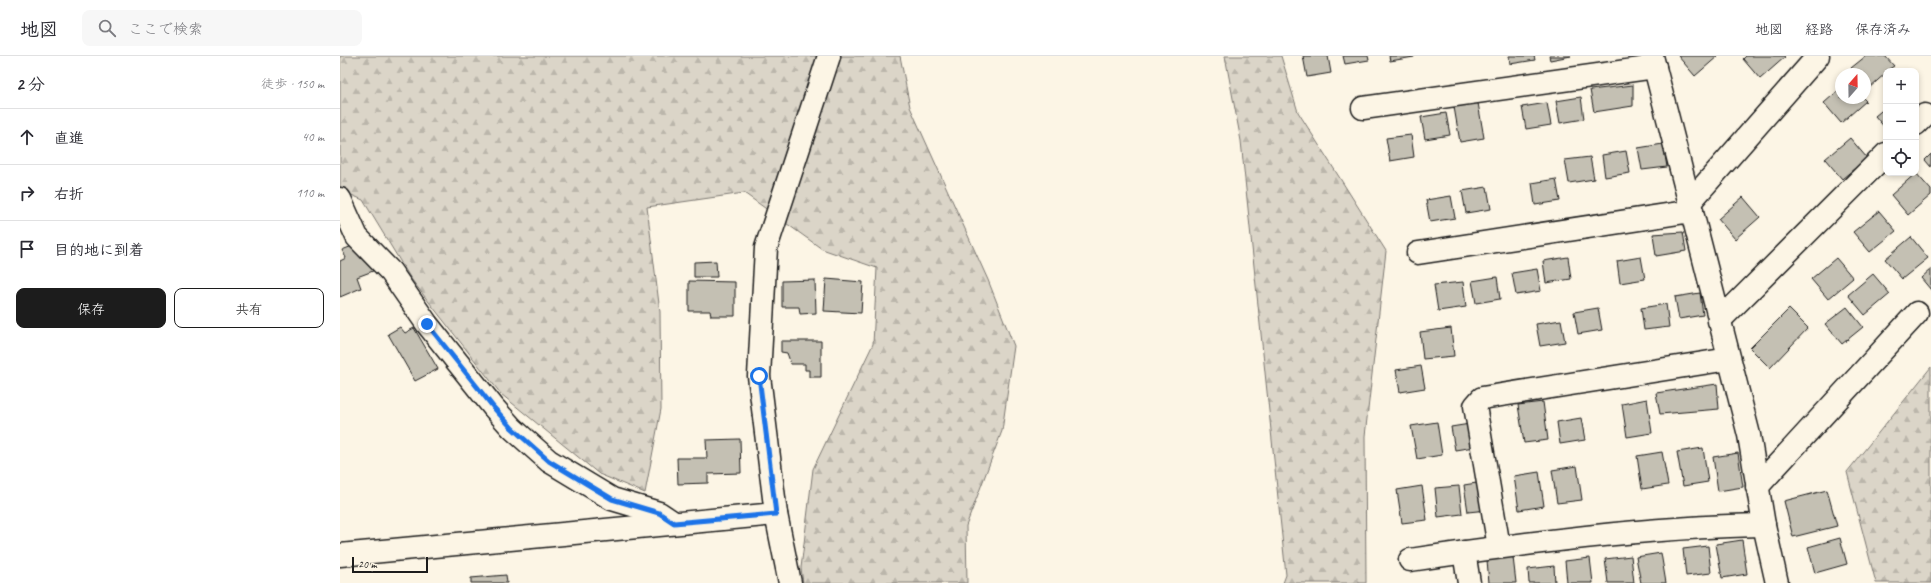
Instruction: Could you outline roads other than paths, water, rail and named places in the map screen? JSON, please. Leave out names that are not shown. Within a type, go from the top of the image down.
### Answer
[{"type":"street","points":[[790,583],[776,514],[759,376],[766,248],[829,56]]},
{"type":"street","points":[[1418,253],[1691,206],[1818,56]]},
{"type":"street","points":[[1363,108],[1654,62],[1749,435],[1764,525],[1777,583]]},
{"type":"street","points":[[1719,320],[1883,157]]},
{"type":"street","points":[[340,199],[357,237],[391,272],[427,324],[494,408],[512,428],[549,461],[612,499],[659,513],[674,523]]},
{"type":"street","points":[[1757,486],[1917,313]]},
{"type":"street","points":[[1499,547],[1475,406],[1482,398],[1729,359]]},
{"type":"street","points":[[340,556],[776,514]]},
{"type":"street","points":[[1410,560],[1499,547],[1711,526],[1764,525]]},
{"type":"street","points":[[1464,552],[1469,583]]}]
